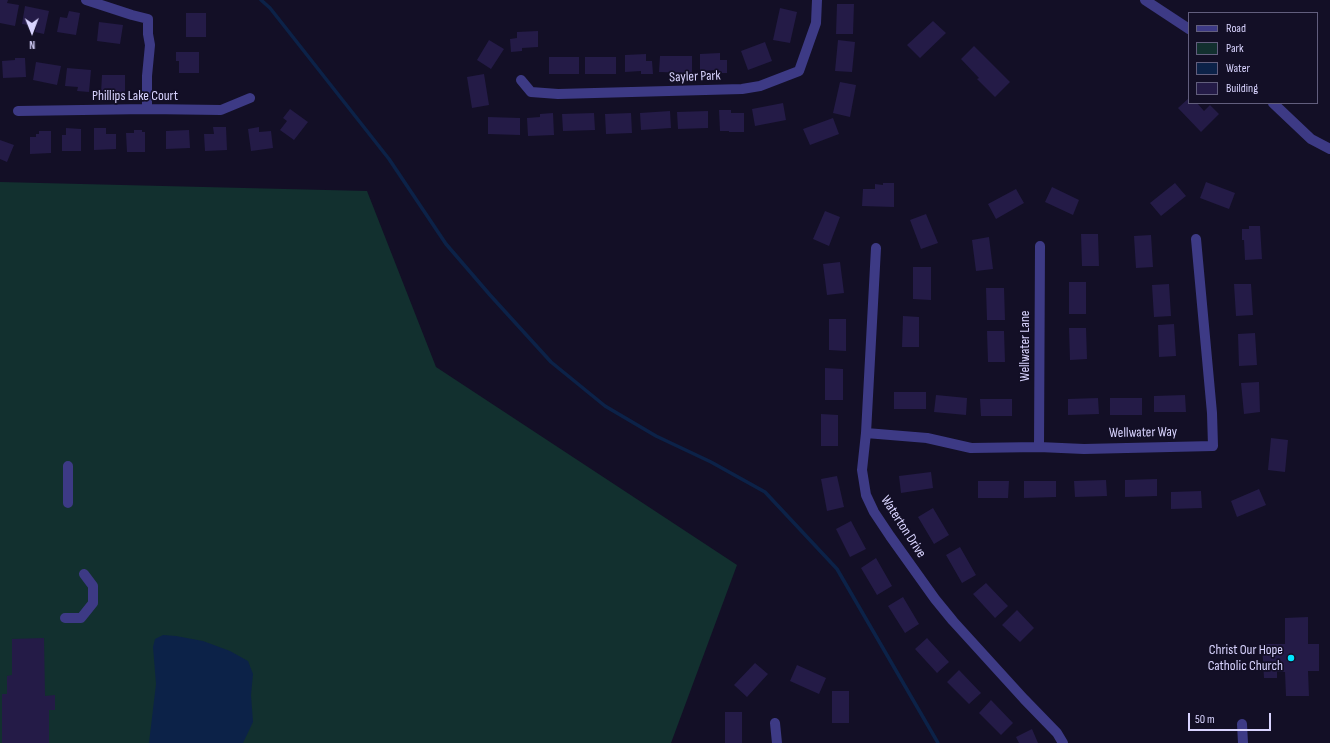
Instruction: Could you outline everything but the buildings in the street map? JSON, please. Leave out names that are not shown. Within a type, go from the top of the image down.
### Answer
[{"type":"street","points":[[86,0],[148,19],[150,45],[147,76],[147,109]]},
{"type":"street","name":"Sayler Park","points":[[521,80],[531,92],[558,94],[735,90],[760,86],[799,71],[816,23],[817,0]]},
{"type":"street","points":[[1145,0],[1188,28]]},
{"type":"street","name":"Phillips Lake Court","points":[[18,111],[147,109],[221,110],[250,98]]},
{"type":"street","points":[[1274,104],[1311,139],[1330,149]]},
{"type":"street","name":"Wellwater Way","points":[[866,433],[927,438],[971,448],[1039,447],[1084,449],[1213,446],[1212,413],[1196,239]]},
{"type":"street","name":"Wellwater Lane","points":[[1039,447],[1040,246]]},
{"type":"street","name":"Waterton Drive","points":[[876,248],[866,433],[862,470],[866,495],[874,512],[921,580],[953,621],[1057,733],[1063,743]]},
{"type":"street","points":[[68,466],[68,503]]},
{"type":"street","points":[[64,618],[81,618],[92,603],[94,586],[84,574]]},
{"type":"street","points":[[775,723],[777,743]]},
{"type":"street","points":[[1242,724],[1243,743]]},
{"type":"green space","points":[[0,182],[367,191],[436,367],[737,565],[671,743],[0,743]]},
{"type":"water","points":[[163,635],[203,641],[230,651],[248,661],[253,674],[251,695],[253,722],[243,743],[149,743],[156,684],[153,647],[155,639]]},
{"type":"waterway","points":[[261,0],[270,8],[389,159],[446,244],[551,362],[605,406],[656,436],[711,462],[765,492],[837,569],[938,743]]},
{"type":"place","name":"Christ Our Hope Catholic Church","points":[[1291,658]]}]
